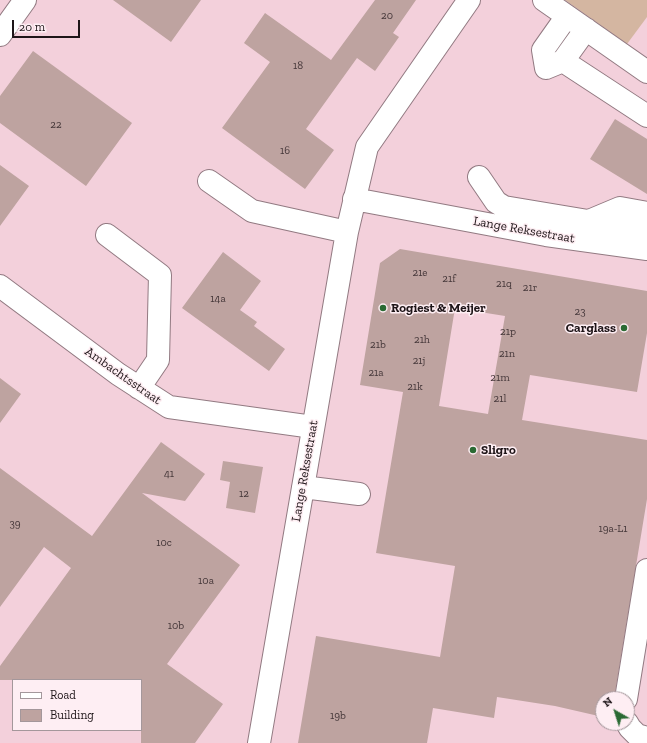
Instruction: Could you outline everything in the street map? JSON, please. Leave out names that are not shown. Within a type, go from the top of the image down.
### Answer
[{"type":"street","points":[[0,35],[25,0]]},
{"type":"street","name":"Lange Reksestraat","points":[[259,743],[347,232],[366,147],[469,0]]},
{"type":"street","points":[[544,0],[647,72]]},
{"type":"street","points":[[567,16],[543,50],[546,68],[563,61],[586,29]]},
{"type":"street","points":[[563,61],[647,116]]},
{"type":"street","points":[[479,177],[496,202],[504,207],[647,231]]},
{"type":"street","points":[[209,180],[252,211],[347,232]]},
{"type":"street","name":"Lange Reksestraat","points":[[354,199],[546,235],[647,249]]},
{"type":"street","points":[[589,221],[620,208],[647,213]]},
{"type":"street","points":[[107,234],[160,275],[158,360],[139,388]]},
{"type":"street","name":"Ambachtsstraat","points":[[0,286],[118,374],[168,407],[313,427]]},
{"type":"street","points":[[303,487],[359,494]]},
{"type":"street","points":[[627,691],[647,570]]},
{"type":"street","points":[[633,731],[637,735],[647,738]]},
{"type":"shaded area","points":[[0,0],[647,0],[647,743],[0,743]]},
{"type":"shaded area","points":[[565,0],[647,0],[647,17],[627,44]]},
{"type":"building","points":[[113,0],[201,0],[171,42]]},
{"type":"building","points":[[375,0],[416,0],[393,33],[399,37],[375,71],[357,58],[306,129],[334,150],[305,189],[222,128],[270,62],[244,43],[265,13],[331,60]]},
{"type":"building","points":[[33,51],[132,123],[86,186],[0,123],[0,96]]},
{"type":"building","points":[[615,119],[647,139],[647,194],[590,159]]},
{"type":"building","points":[[0,165],[29,186],[0,226]]},
{"type":"building","points":[[400,249],[647,291],[647,333],[637,392],[530,375],[522,420],[647,440],[647,499],[615,691],[595,691],[595,715],[555,706],[497,697],[494,718],[433,708],[427,743],[298,743],[316,636],[440,657],[455,566],[376,553],[403,392],[360,385],[380,263]],"holes":[[[455,308],[505,316],[488,414],[439,406]]]},
{"type":"building","points":[[223,252],[261,281],[240,310],[257,322],[254,326],[285,349],[269,371],[182,308]]},
{"type":"building","points":[[0,378],[21,394],[0,423]]},
{"type":"building","points":[[161,442],[205,474],[185,501],[142,493],[240,565],[167,664],[223,704],[195,743],[141,743],[142,679],[0,680],[0,666],[71,568],[44,547],[0,607],[0,468],[92,536]]},
{"type":"building","points":[[223,461],[263,467],[255,513],[226,508],[230,482],[220,480]]},
{"type":"place","name":"Rogiest & Meijer","points":[[383,308]]},
{"type":"place","name":"Carglass","points":[[624,328]]},
{"type":"place","name":"Sligro","points":[[473,450]]}]
